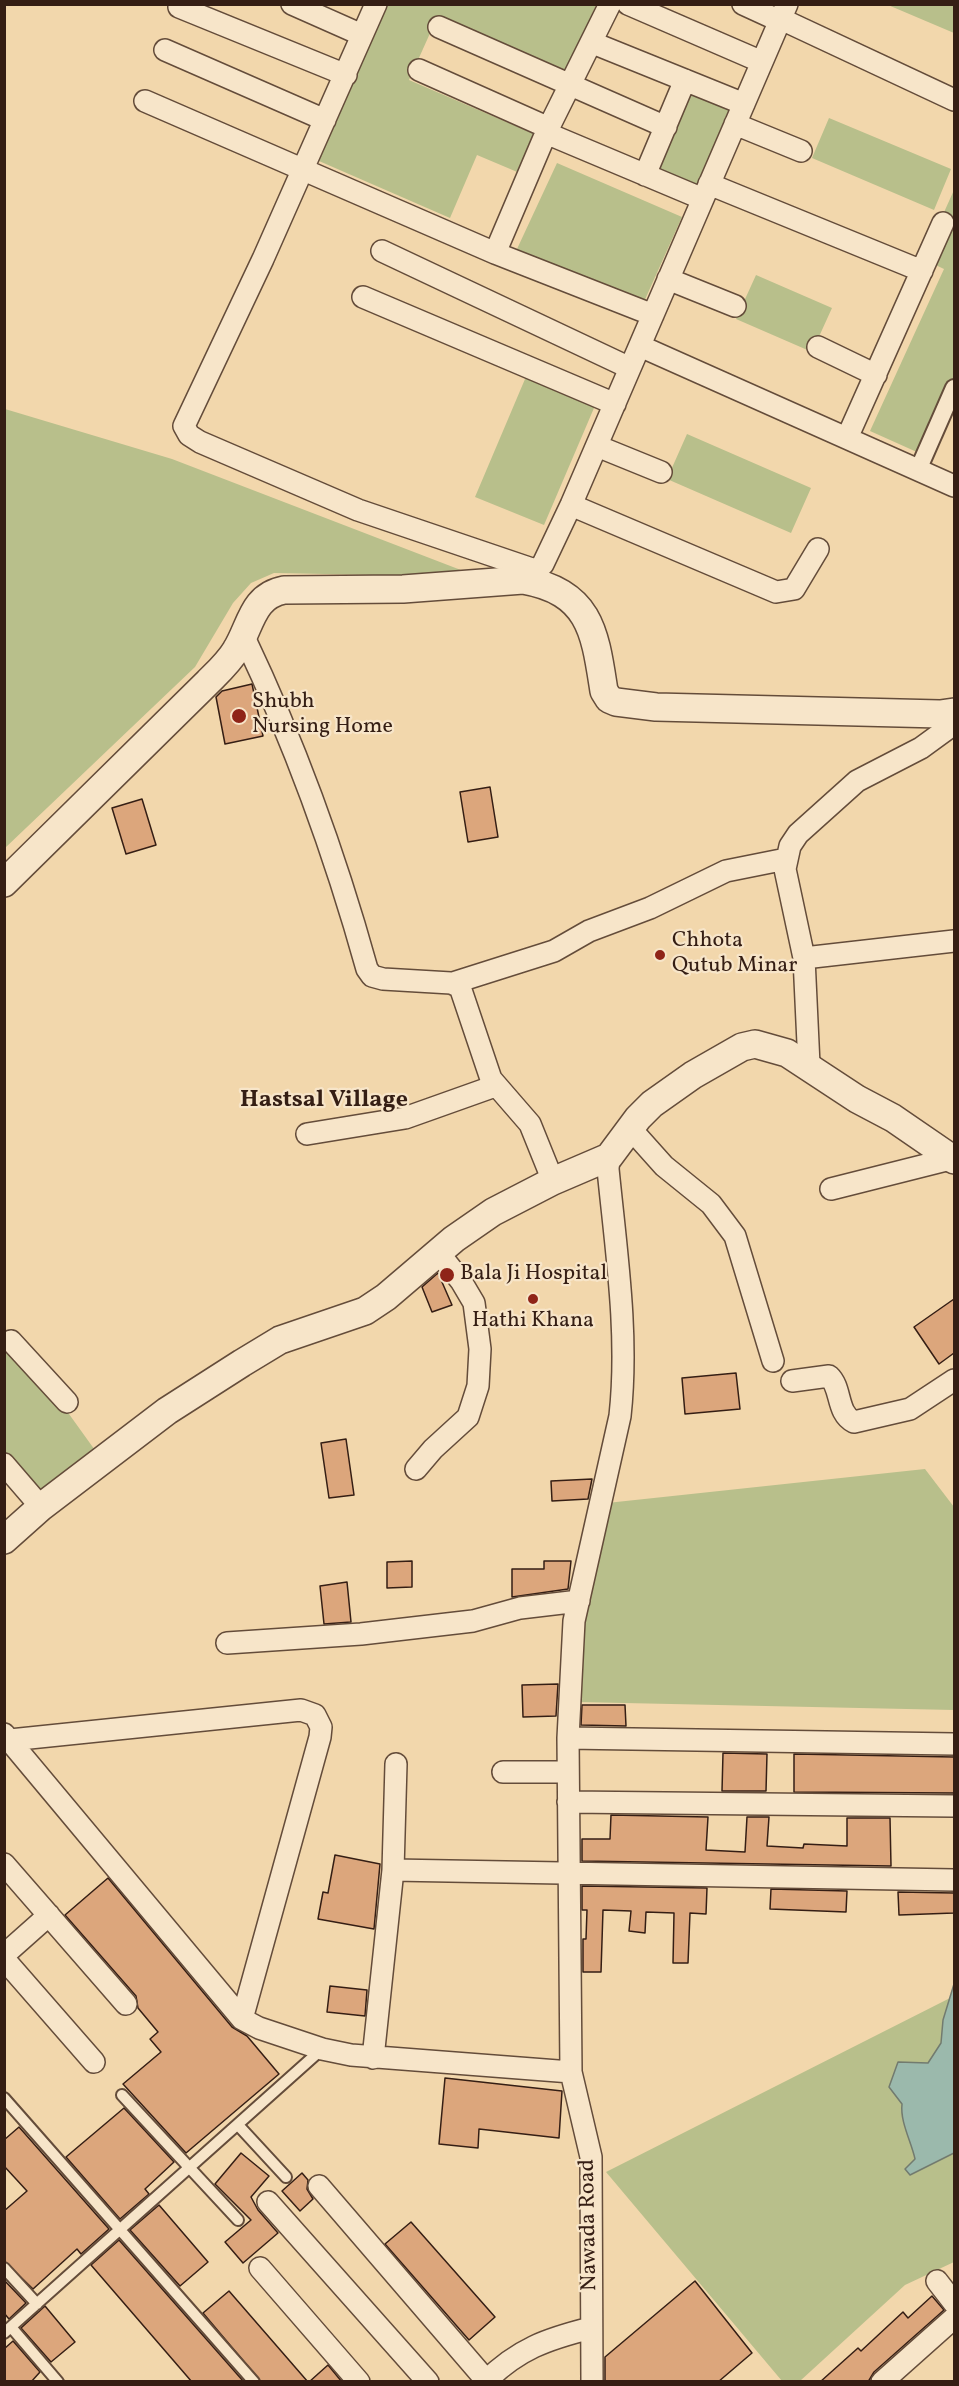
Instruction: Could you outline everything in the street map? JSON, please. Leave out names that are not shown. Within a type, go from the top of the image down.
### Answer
[{"type":"street","points":[[292,4],[363,35]]},
{"type":"street","points":[[376,4],[346,75],[185,422],[186,432],[200,442],[358,510],[551,586],[580,611],[595,636],[604,691],[609,699],[616,702],[656,707],[804,712],[940,714],[954,712]]},
{"type":"street","points":[[495,253],[548,131],[593,43],[610,4]]},
{"type":"street","points":[[628,4],[762,62]]},
{"type":"street","points":[[742,4],[783,15],[954,100]]},
{"type":"street","points":[[179,7],[346,75]]},
{"type":"street","points":[[530,576],[571,505],[783,15]]},
{"type":"street","points":[[439,27],[666,127]]},
{"type":"street","points":[[593,43],[744,104]]},
{"type":"street","points":[[165,50],[325,120]]},
{"type":"street","points":[[419,70],[645,175],[706,191],[921,271]]},
{"type":"street","points":[[645,175],[685,80]]},
{"type":"street","points":[[145,101],[495,253],[653,315]]},
{"type":"street","points":[[735,124],[801,151]]},
{"type":"street","points":[[848,438],[943,223]]},
{"type":"street","points":[[382,251],[630,368]]},
{"type":"street","points":[[668,279],[735,306]]},
{"type":"street","points":[[363,297],[615,404]]},
{"type":"street","points":[[640,346],[954,486]]},
{"type":"street","points":[[818,347],[876,375]]},
{"type":"street","points":[[918,470],[954,388]]},
{"type":"street","points":[[597,446],[662,472]]},
{"type":"street","points":[[571,505],[776,592],[794,589],[818,549]]},
{"type":"street","points":[[4,883],[208,682],[235,652],[258,603],[272,592],[321,588],[403,589],[530,576]]},
{"type":"street","points":[[244,637],[277,705],[319,816],[342,882],[367,969],[372,976],[383,980],[453,983],[554,951],[590,931],[650,908],[726,871],[786,859]]},
{"type":"street","points":[[809,1065],[804,958],[785,869],[790,846],[798,834],[857,781],[921,748],[954,724]]},
{"type":"street","points":[[804,958],[954,941]]},
{"type":"street","points":[[453,983],[461,991],[487,1069],[495,1086],[516,1105],[530,1124],[553,1181]]},
{"type":"street","points":[[4,1540],[41,1507],[167,1411],[249,1359],[280,1340],[370,1308],[438,1252],[493,1212],[553,1181],[609,1157],[630,1128],[667,1092],[742,1047],[755,1044],[772,1046],[809,1065],[857,1100],[893,1118],[954,1159]]},
{"type":"street","points":[[307,1134],[405,1118],[495,1086]]},
{"type":"street","points":[[630,1128],[664,1166],[711,1204],[735,1236],[773,1361]]},
{"type":"street","name":"Nawada Road","points":[[591,2382],[591,2157],[571,2072],[567,1872],[568,1738],[572,1640],[620,1416],[623,1389],[623,1350],[608,1169],[609,1157]]},
{"type":"street","points":[[831,1189],[954,1159]]},
{"type":"street","points":[[416,1468],[468,1417],[478,1386],[480,1348],[474,1303],[467,1289],[438,1252]]},
{"type":"street","points":[[7,1341],[67,1402]]},
{"type":"street","points":[[792,1381],[829,1376],[843,1410],[854,1422],[910,1409],[954,1380]]},
{"type":"street","points":[[4,1464],[41,1507]]},
{"type":"street","points":[[227,1643],[361,1634],[461,1623],[520,1608],[579,1601]]},
{"type":"street","points":[[7,1737],[301,1710],[315,1715],[321,1727],[320,1737],[290,1854],[242,2019]]},
{"type":"street","points":[[7,1737],[242,2019],[259,2028],[322,2049],[373,2058],[571,2072]]},
{"type":"street","points":[[568,1738],[954,1744]]},
{"type":"street","points":[[373,2058],[393,1870],[396,1764]]},
{"type":"street","points":[[504,1772],[568,1772]]},
{"type":"street","points":[[568,1802],[954,1806]]},
{"type":"street","points":[[4,1864],[126,2004]]},
{"type":"street","points":[[393,1870],[954,1880]]},
{"type":"street","points":[[49,1915],[4,1957],[94,2062]]},
{"type":"street","points":[[319,2186],[486,2381],[503,2364],[536,2344],[591,2328]]},
{"type":"street","points":[[268,2202],[428,2382]]},
{"type":"street","points":[[260,2268],[359,2382]]},
{"type":"street","points":[[937,2282],[954,2304]]},
{"type":"street","points":[[882,2382],[954,2318]]},
{"type":"lane","points":[[58,2382],[8,2330],[322,2049]]},
{"type":"lane","points":[[122,2095],[238,2220]]},
{"type":"lane","points":[[4,2098],[254,2382]]},
{"type":"lane","points":[[238,2125],[286,2177]]},
{"type":"lane","points":[[4,2268],[37,2304]]},
{"type":"green space","points":[[387,5],[596,5],[565,75],[436,20],[409,80],[539,136],[522,174],[477,155],[450,218],[319,161]]},
{"type":"green space","points":[[888,5],[954,5],[954,33]]},
{"type":"green space","points":[[689,90],[730,107],[695,189],[655,172]]},
{"type":"green space","points":[[829,118],[951,169],[934,210],[812,158]]},
{"type":"green space","points":[[557,163],[682,217],[643,304],[517,249]]},
{"type":"green space","points":[[954,190],[954,400],[928,457],[870,431],[944,269],[923,259]]},
{"type":"green space","points":[[756,275],[832,308],[812,352],[736,319]]},
{"type":"green space","points":[[528,372],[597,401],[544,525],[475,497]]},
{"type":"green space","points":[[5,409],[172,459],[479,577],[274,573],[251,583],[233,603],[195,667],[5,848]]},
{"type":"green space","points":[[687,434],[811,488],[791,533],[667,479]]},
{"type":"green space","points":[[14,1347],[46,1382],[97,1453],[40,1502],[5,1460],[4,1355]]},
{"type":"green space","points":[[925,1469],[954,1507],[954,1710],[577,1702],[574,1634],[607,1503]]},
{"type":"green space","points":[[954,1996],[954,2262],[905,2285],[800,2381],[782,2381],[606,2172]]},
{"type":"shaded area","points":[[954,1984],[954,2153],[910,2175],[905,2169],[915,2159],[904,2125],[902,2104],[889,2087],[898,2062],[928,2063],[941,2043],[943,2020]]},
{"type":"building","points":[[252,684],[263,736],[225,744],[216,697],[222,691]]},
{"type":"building","points":[[490,787],[498,837],[468,842],[460,792]]},
{"type":"building","points":[[142,799],[156,845],[126,854],[112,808]]},
{"type":"building","points":[[438,1273],[452,1305],[432,1312],[422,1287]]},
{"type":"building","points":[[954,1299],[954,1353],[939,1364],[914,1327]]},
{"type":"building","points":[[736,1373],[740,1409],[685,1414],[682,1378]]},
{"type":"building","points":[[346,1439],[354,1495],[329,1498],[321,1443]]},
{"type":"building","points":[[592,1479],[588,1499],[552,1501],[551,1481]]},
{"type":"building","points":[[412,1561],[412,1587],[387,1588],[387,1562]]},
{"type":"building","points":[[544,1561],[571,1561],[568,1589],[512,1597],[512,1569],[544,1569]]},
{"type":"building","points":[[347,1582],[351,1622],[324,1624],[320,1586]]},
{"type":"building","points":[[558,1684],[556,1716],[523,1717],[522,1685]]},
{"type":"building","points":[[582,1705],[625,1705],[626,1726],[581,1725]]},
{"type":"building","points":[[723,1753],[767,1754],[766,1791],[722,1791]]},
{"type":"building","points":[[794,1754],[954,1757],[954,1793],[794,1792]]},
{"type":"building","points":[[611,1815],[708,1817],[706,1850],[745,1852],[747,1817],[769,1817],[767,1846],[803,1848],[804,1844],[847,1846],[847,1818],[890,1818],[891,1866],[582,1861],[582,1839],[610,1839]]},
{"type":"building","points":[[335,1855],[380,1864],[374,1929],[318,1919],[323,1892],[328,1893]]},
{"type":"building","points":[[108,1878],[232,2027],[247,2036],[279,2074],[186,2153],[123,2084],[161,2052],[150,2039],[158,2032],[138,2008],[136,1996],[65,1915]]},
{"type":"building","points":[[582,1886],[707,1888],[706,1914],[690,1913],[688,1963],[673,1963],[674,1913],[646,1912],[645,1933],[629,1931],[631,1911],[603,1910],[601,1972],[583,1972],[583,1939],[586,1939],[587,1910],[582,1910]]},
{"type":"building","points":[[771,1889],[847,1891],[846,1912],[770,1909]]},
{"type":"building","points":[[898,1892],[954,1893],[954,1913],[899,1915]]},
{"type":"building","points":[[330,1986],[367,1990],[365,2016],[327,2012]]},
{"type":"building","points":[[445,2078],[562,2091],[559,2138],[479,2129],[478,2148],[439,2144]]},
{"type":"building","points":[[124,2108],[174,2162],[145,2189],[149,2194],[120,2219],[66,2157]]},
{"type":"building","points":[[19,2127],[109,2229],[81,2254],[77,2249],[33,2289],[4,2261],[4,2211],[27,2191],[4,2166],[4,2140]]},
{"type":"building","points":[[241,2153],[269,2176],[251,2197],[258,2210],[278,2233],[243,2263],[225,2242],[251,2220],[215,2184]]},
{"type":"building","points":[[302,2173],[308,2180],[307,2189],[313,2199],[300,2211],[282,2191]]},
{"type":"building","points":[[159,2205],[208,2262],[180,2286],[130,2230]]},
{"type":"building","points":[[411,2222],[495,2317],[469,2340],[385,2244]]},
{"type":"building","points":[[119,2240],[244,2382],[192,2382],[91,2265]]},
{"type":"building","points":[[4,2280],[26,2303],[9,2319],[4,2313]]},
{"type":"building","points":[[695,2281],[752,2353],[718,2382],[605,2382],[605,2357]]},
{"type":"building","points":[[229,2291],[308,2382],[261,2382],[203,2313]]},
{"type":"building","points":[[932,2296],[944,2310],[874,2372],[868,2382],[820,2382],[858,2348],[861,2351],[903,2312],[908,2318]]},
{"type":"building","points":[[45,2306],[75,2342],[51,2362],[21,2328]]},
{"type":"building","points":[[13,2341],[40,2372],[31,2382],[4,2382],[4,2349]]},
{"type":"building","points":[[328,2365],[342,2382],[309,2382]]},
{"type":"place","name":"Shubh Nursing Home","points":[[239,716]]},
{"type":"place","name":"Chhota Qutub Minar","points":[[660,955]]},
{"type":"place","name":"Bala Ji Hospital","points":[[447,1275]]},
{"type":"place","name":"Hathi Khana","points":[[533,1299]]},
{"type":"district","name":"Hastsal Village","points":[[324,1102]]}]
